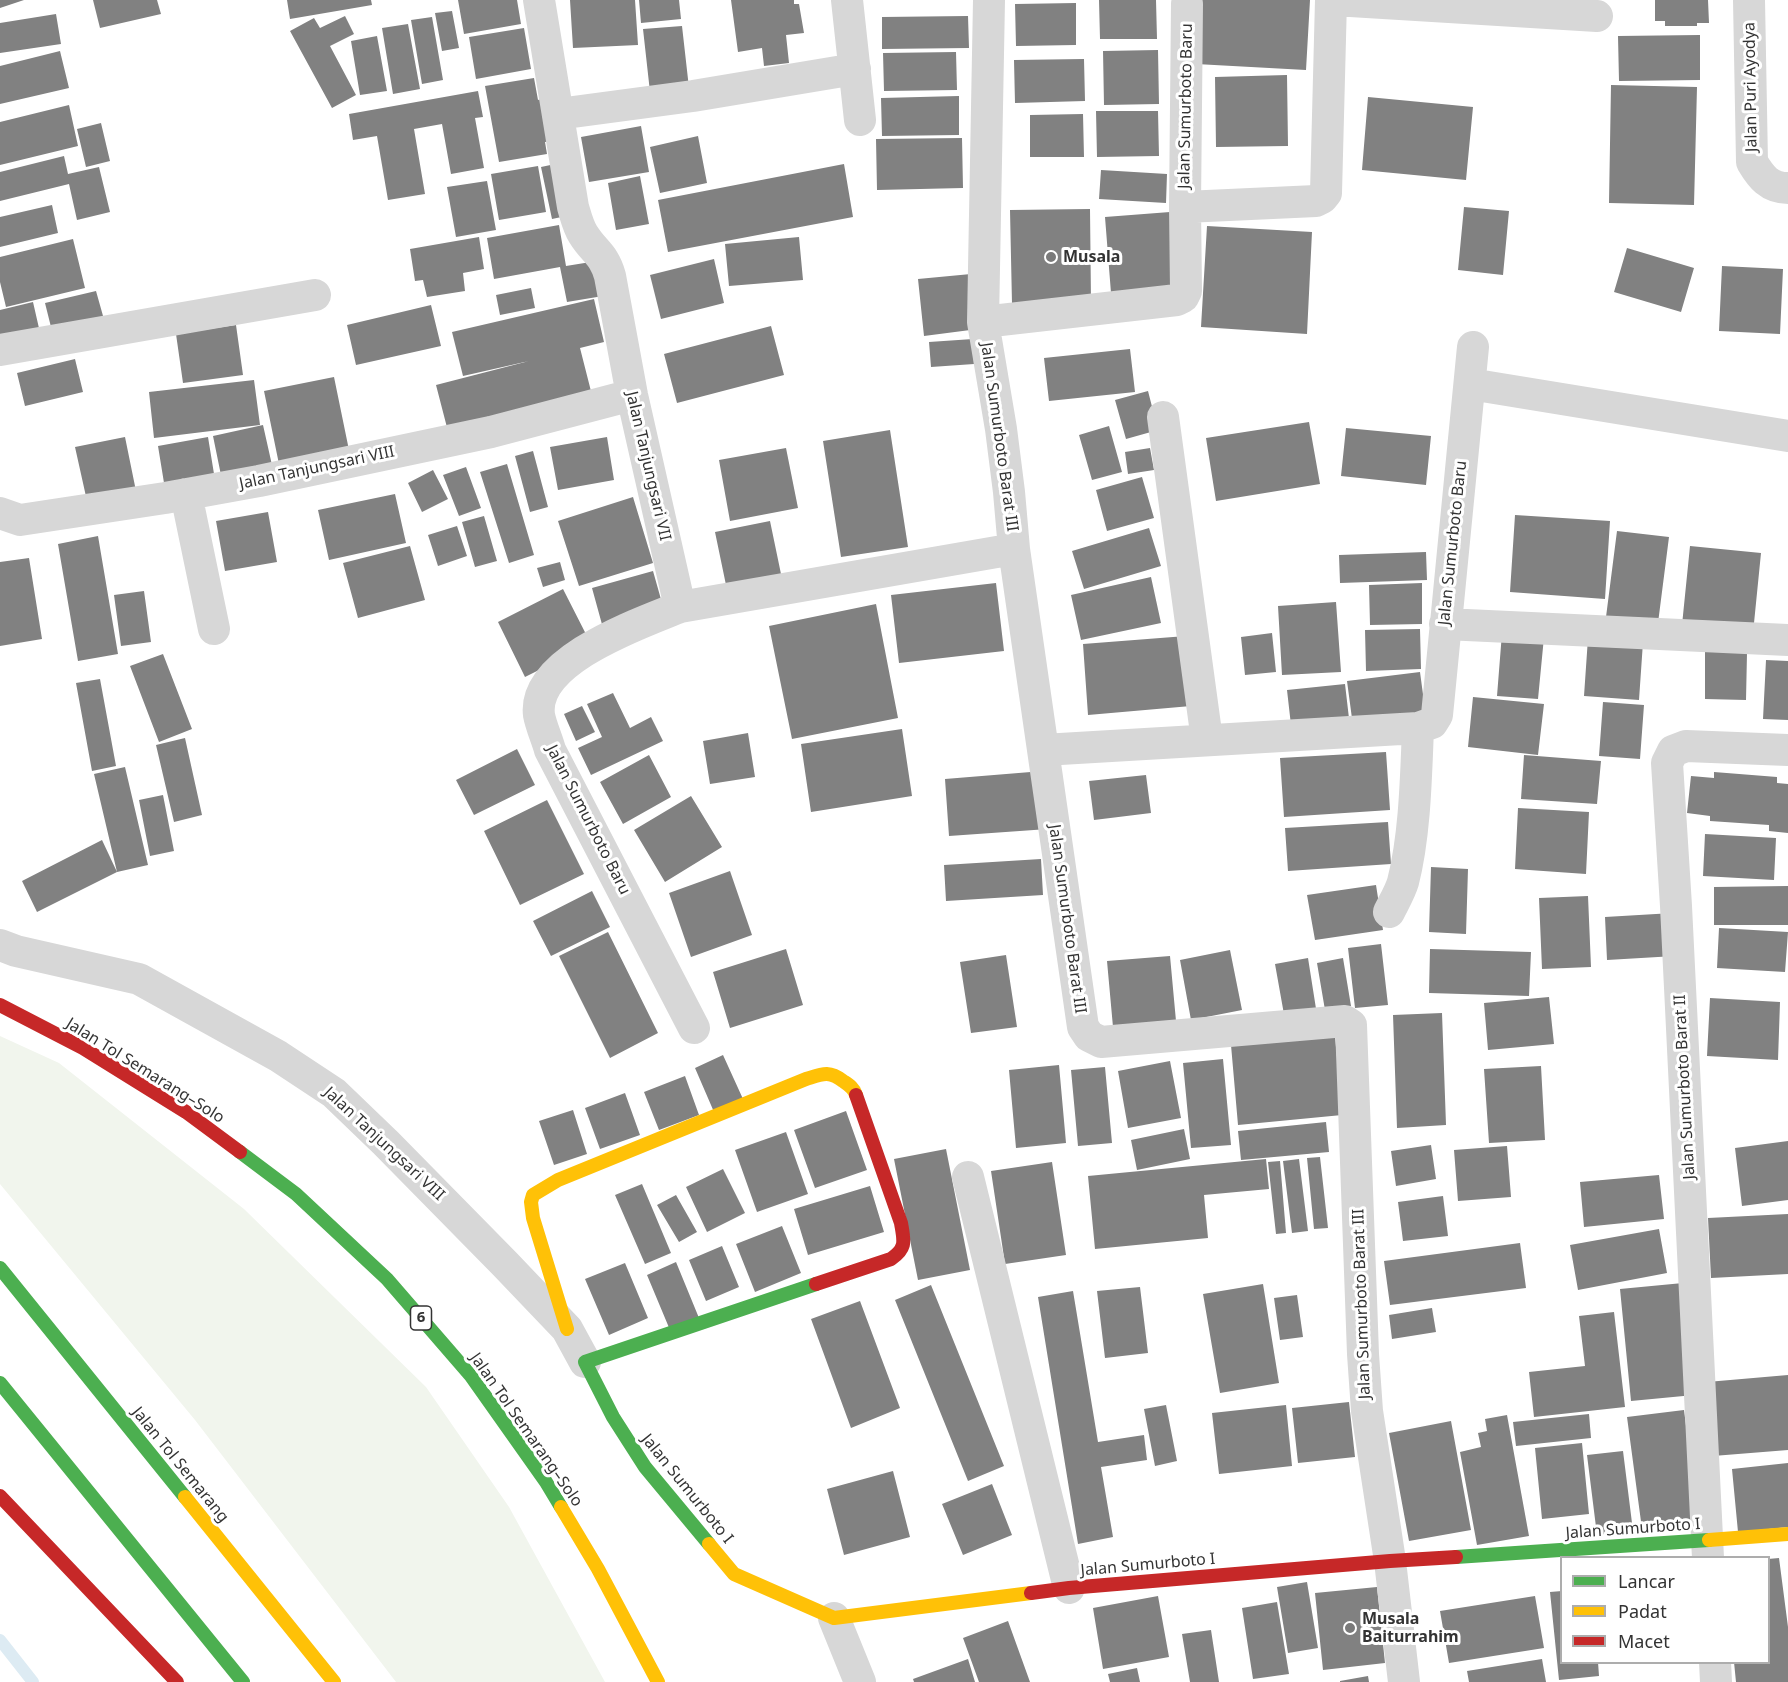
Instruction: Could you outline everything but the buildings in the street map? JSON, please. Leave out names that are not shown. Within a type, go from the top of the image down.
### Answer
[{"type":"main road","name":"Jalan Tol Semarang–Solo","points":[[0,1005],[83,1048],[186,1112],[297,1194],[387,1279],[471,1376],[546,1482],[598,1569],[658,1682]]},
{"type":"main road","points":[[567,1329],[533,1218],[531,1202],[538,1190],[806,1079],[823,1074],[835,1074],[854,1089],[901,1223],[904,1244],[900,1254],[880,1263],[585,1362]]},
{"type":"main road","name":"Jalan Tol Semarang","points":[[0,1268],[334,1682]]},
{"type":"main road","name":"Jalan Sumurboto I","points":[[585,1362],[613,1417],[639,1458],[734,1574],[834,1618],[1070,1588],[1390,1561],[1708,1549],[1788,1534]]},
{"type":"main road","points":[[0,1383],[243,1682]]},
{"type":"main road","points":[[0,1496],[177,1682]]},
{"type":"street","name":"Jalan Tanjungsari VII","points":[[539,0],[573,207],[577,223],[584,236],[606,263],[610,276],[632,396],[680,606]]},
{"type":"street","points":[[847,0],[860,120]]},
{"type":"street","name":"Jalan Sumurboto Barat III","points":[[989,0],[983,322],[1002,440],[1014,549],[1083,1027],[1089,1036],[1101,1042],[1345,1021],[1351,1025],[1367,1411],[1390,1561]]},
{"type":"street","name":"Jalan Sumurboto Baru","points":[[1185,207],[1316,201],[1326,193],[1333,0],[1597,16]]},
{"type":"street","name":"Jalan Puri Ayodya","points":[[1749,0],[1752,162],[1761,176],[1777,188],[1788,188]]},
{"type":"street","name":"Jalan Sumurboto Baru","points":[[983,322],[1177,300],[1183,297],[1186,291],[1187,4]]},
{"type":"street","points":[[558,114],[693,96],[855,69]]},
{"type":"street","points":[[0,350],[315,295]]},
{"type":"street","name":"Jalan Sumurboto Baru","points":[[1418,729],[1432,723],[1437,716],[1473,347]]},
{"type":"street","points":[[1470,384],[1788,436]]},
{"type":"street","name":"Jalan Tanjungsari VIII","points":[[0,513],[20,520],[259,481],[491,432],[632,396]]},
{"type":"street","points":[[1163,417],[1207,740]]},
{"type":"street","points":[[186,494],[214,629]]},
{"type":"street","points":[[680,606],[1014,549]]},
{"type":"street","name":"Jalan Sumurboto Baru","points":[[680,606],[603,639],[562,666],[543,690],[539,714],[550,750],[694,1028]]},
{"type":"street","points":[[1445,624],[1788,640]]},
{"type":"street","points":[[1043,750],[1418,729],[1410,839],[1402,884],[1389,912]]},
{"type":"street","name":"Jalan Sumurboto Barat II","points":[[1708,1549],[1667,763],[1673,751],[1686,746],[1788,750]]},
{"type":"street","name":"Jalan Tanjungsari VIII","points":[[0,945],[16,951],[139,979],[278,1056],[334,1093],[450,1206],[567,1329],[585,1362]]},
{"type":"street","points":[[968,1177],[1070,1588]]},
{"type":"street","points":[[1390,1561],[1404,1682]]},
{"type":"street","points":[[834,1618],[860,1682]]},
{"type":"street","points":[[1715,1664],[1716,1682]]},
{"type":"shaded area","points":[[0,1036],[59,1063],[244,1209],[426,1387],[509,1507],[605,1682],[396,1682],[195,1420],[0,1184]]},
{"type":"waterway","points":[[0,1640],[33,1682]]},
{"type":"traffic: fast","points":[[240,1152],[296,1194],[387,1279],[471,1376],[561,1507]]},
{"type":"traffic: fast","points":[[0,1268],[185,1497]]},
{"type":"traffic: fast","points":[[709,1544],[645,1467],[613,1417],[585,1362],[816,1284]]},
{"type":"traffic: fast","points":[[0,1383],[243,1682]]},
{"type":"traffic: fast","points":[[1456,1557],[1709,1540]]},
{"type":"traffic: slow","points":[[567,1329],[533,1218],[531,1202],[533,1195],[558,1180],[806,1079],[825,1074],[834,1075],[851,1087],[856,1095]]},
{"type":"traffic: slow","points":[[185,1497],[334,1682]]},
{"type":"traffic: slow","points":[[561,1507],[598,1569],[658,1682]]},
{"type":"traffic: slow","points":[[1709,1540],[1788,1534]]},
{"type":"traffic: slow","points":[[709,1544],[734,1574],[834,1618],[1031,1593]]},
{"type":"traffic: jam","points":[[0,1005],[83,1048],[186,1112],[240,1152]]},
{"type":"traffic: jam","points":[[816,1284],[891,1259],[900,1251],[903,1244],[901,1223],[856,1095]]},
{"type":"traffic: jam","points":[[0,1496],[177,1682]]},
{"type":"traffic: jam","points":[[1031,1593],[1456,1557]]},
{"type":"place","name":"Musala","points":[[1051,257]]},
{"type":"place","name":"Musala Baiturrahim","points":[[1350,1628]]}]
